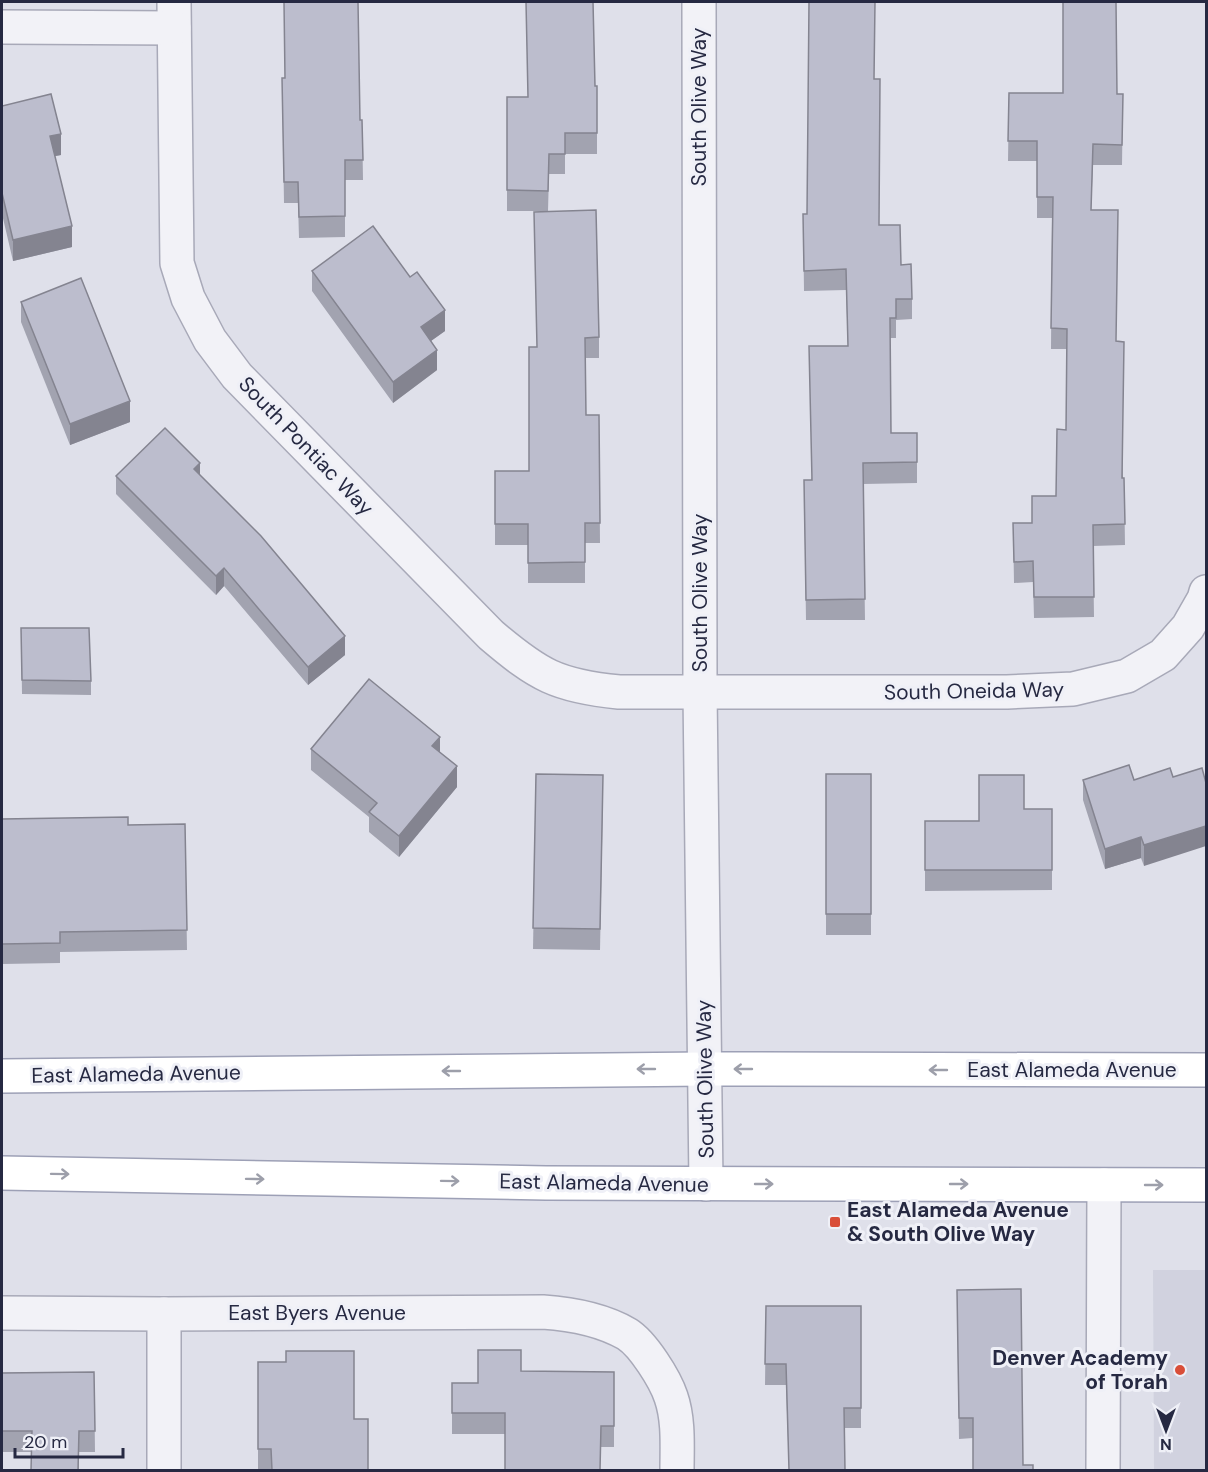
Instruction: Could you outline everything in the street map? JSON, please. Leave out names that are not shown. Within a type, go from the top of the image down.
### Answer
[{"type":"main road","name":"East Alameda Avenue","points":[[2,1076],[705,1069],[1206,1070]]},
{"type":"main road","name":"East Alameda Avenue","points":[[2,1173],[706,1184],[1206,1185]]},
{"type":"street","name":"South Olive Way","points":[[699,2],[700,692],[706,1184]]},
{"type":"street","name":"South Pontiac Way","points":[[174,15],[177,263],[188,298],[210,340],[237,376],[491,634],[531,667],[566,684],[583,688],[619,692],[700,692]]},
{"type":"street","points":[[2,27],[174,15]]},
{"type":"street","name":"South Oneida Way","points":[[700,692],[1007,692],[1073,689],[1127,676],[1163,655],[1188,627],[1206,592]]},
{"type":"street","points":[[1103,1470],[1104,1185]]},
{"type":"street","name":"East Byers Avenue","points":[[2,1313],[543,1312],[570,1314],[594,1320],[628,1335],[660,1371],[672,1398],[677,1435],[677,1470]]},
{"type":"street","points":[[164,1314],[164,1470]]},
{"type":"shaded area","name":"Denver Academy of Torah","points":[[1153,1270],[1206,1270],[1206,1470],[1154,1470]]},
{"type":"building","points":[[284,2],[358,2],[363,160],[345,160],[345,216],[299,217],[298,182],[284,182],[282,78],[285,78]]},
{"type":"building","points":[[526,2],[593,2],[597,133],[565,133],[565,154],[549,154],[548,191],[507,190],[507,97],[528,97]]},
{"type":"building","points":[[809,2],[875,2],[874,79],[880,79],[879,225],[900,225],[901,265],[911,264],[912,299],[896,299],[896,318],[890,318],[891,433],[917,433],[917,462],[863,463],[865,599],[806,600],[804,480],[812,480],[809,346],[848,346],[846,269],[804,271],[803,214],[807,214]]},
{"type":"building","points":[[1063,2],[1116,2],[1117,94],[1123,94],[1122,145],[1093,144],[1091,210],[1118,210],[1116,341],[1124,342],[1122,478],[1124,478],[1125,524],[1093,525],[1094,597],[1034,597],[1033,561],[1014,562],[1013,523],[1032,523],[1032,496],[1056,496],[1057,429],[1066,430],[1067,329],[1051,328],[1053,197],[1037,197],[1037,141],[1008,141],[1009,93],[1063,93]]},
{"type":"building","points":[[51,94],[61,134],[50,136],[72,226],[13,240],[2,193],[2,106]]},
{"type":"building","points":[[596,210],[599,337],[585,338],[586,415],[599,415],[600,523],[585,523],[585,562],[528,563],[528,524],[495,524],[495,471],[529,471],[529,347],[537,347],[534,212]]},
{"type":"building","points":[[373,226],[410,277],[417,272],[445,310],[421,327],[437,350],[393,382],[312,271]]},
{"type":"building","points":[[81,278],[130,401],[70,424],[21,302]]},
{"type":"building","points":[[165,428],[200,463],[194,469],[261,536],[345,636],[308,667],[224,568],[216,576],[116,476]]},
{"type":"building","points":[[21,628],[89,628],[91,681],[22,680]]},
{"type":"building","points":[[369,679],[440,737],[432,746],[457,766],[399,836],[369,812],[377,803],[311,749]]},
{"type":"building","points":[[1129,765],[1134,780],[1170,768],[1173,777],[1202,768],[1206,783],[1206,826],[1144,845],[1141,837],[1105,849],[1083,780]]},
{"type":"building","points":[[536,774],[603,775],[600,929],[533,928]]},
{"type":"building","points":[[826,774],[871,774],[871,914],[826,914]]},
{"type":"building","points":[[979,775],[1024,775],[1024,809],[1052,809],[1052,870],[925,870],[925,821],[979,821]]},
{"type":"building","points":[[128,817],[128,825],[185,824],[187,930],[60,932],[60,943],[2,944],[2,819]]},
{"type":"building","points":[[1021,1289],[1023,1465],[1033,1465],[1033,1470],[973,1470],[973,1418],[959,1418],[957,1290]]},
{"type":"building","points":[[766,1306],[861,1306],[861,1408],[844,1408],[845,1470],[789,1470],[786,1364],[765,1364]]},
{"type":"building","points":[[478,1350],[521,1350],[521,1371],[614,1372],[614,1426],[601,1426],[600,1470],[505,1470],[505,1413],[452,1413],[452,1383],[478,1383]]},
{"type":"building","points":[[286,1351],[354,1351],[354,1419],[368,1419],[368,1470],[272,1470],[271,1449],[258,1449],[258,1362],[286,1362]]},
{"type":"building","points":[[94,1372],[95,1431],[79,1431],[78,1470],[31,1470],[32,1431],[2,1431],[2,1373]]},
{"type":"place","name":"East Alameda Avenue & South Olive Way","points":[[835,1222]]},
{"type":"place","name":"Denver Academy of Torah","points":[[1180,1370]]}]
